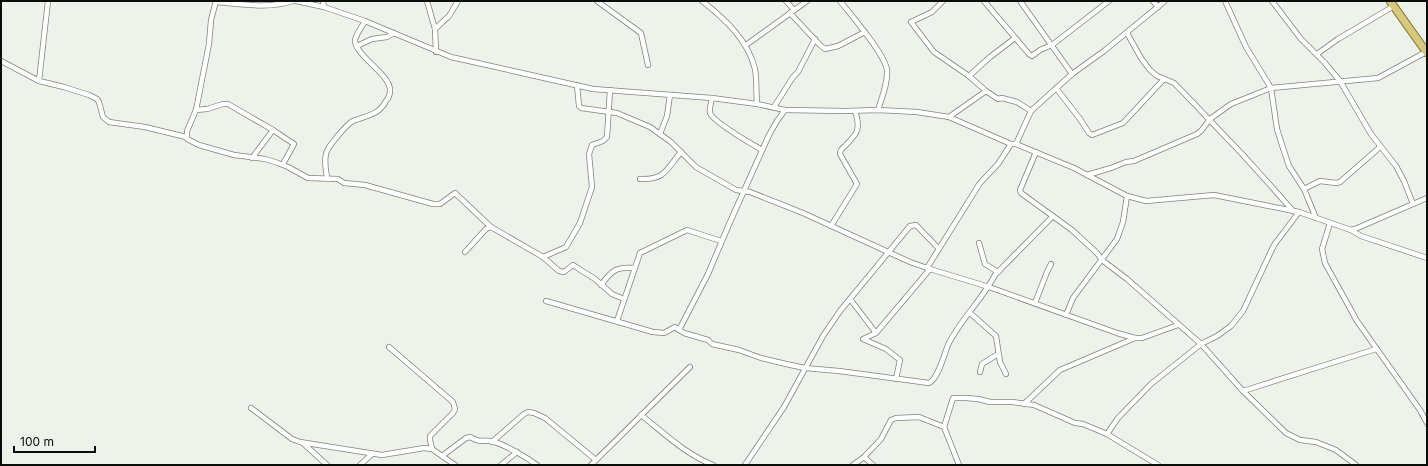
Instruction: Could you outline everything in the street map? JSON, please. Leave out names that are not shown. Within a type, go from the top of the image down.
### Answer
[{"type":"main road","points":[[1392,3],[1427,52]]},
{"type":"street","points":[[39,81],[48,1]]},
{"type":"street","points":[[186,137],[187,130],[196,110],[211,20],[216,2],[280,6],[295,1],[324,8],[364,21],[436,52],[466,62],[577,85],[610,90],[712,98],[757,104],[785,110],[878,110],[917,112],[949,117],[1074,168],[1127,196],[1150,202],[1214,195],[1299,212],[1351,230],[1361,236],[1427,258]]},
{"type":"street","points":[[323,1],[324,8]]},
{"type":"street","points":[[426,1],[435,29],[436,52]]},
{"type":"street","points":[[435,29],[449,16],[458,1]]},
{"type":"street","points":[[596,1],[641,33],[648,65]]},
{"type":"street","points":[[702,1],[716,12],[746,45],[755,70],[757,104]]},
{"type":"street","points":[[786,1],[792,12],[822,47],[829,49],[838,46],[864,32]]},
{"type":"street","points":[[746,45],[806,1]]},
{"type":"street","points":[[840,1],[883,58],[887,71],[885,89],[878,110]]},
{"type":"street","points":[[943,1],[932,12],[911,22],[934,52],[969,76],[986,91],[998,98],[1017,102],[1031,111]]},
{"type":"street","points":[[984,1],[1032,56],[1040,50],[1052,45],[1109,1]]},
{"type":"street","points":[[1020,1],[1072,74]]},
{"type":"street","points":[[1154,1],[1158,7]]},
{"type":"street","points":[[896,379],[900,360],[886,349],[863,339],[876,333],[928,268],[980,184],[1014,144],[1031,111],[1072,74],[1127,33],[1164,1]]},
{"type":"street","points":[[1225,1],[1246,46],[1271,88],[1279,135],[1290,166],[1304,189],[1316,218]]},
{"type":"street","points":[[1272,1],[1301,39],[1326,63],[1340,81],[1371,134],[1398,171],[1413,204]]},
{"type":"street","points":[[1317,54],[1392,3]]},
{"type":"street","points":[[327,178],[325,163],[327,150],[349,124],[376,113],[385,104],[389,97],[389,82],[374,68],[357,46],[355,39],[364,21]]},
{"type":"street","points":[[357,46],[372,39],[387,37],[394,33]]},
{"type":"street","points":[[1127,33],[1141,58],[1150,70],[1157,76],[1174,83],[1244,155],[1293,211]]},
{"type":"street","points":[[969,76],[990,57],[1015,38]]},
{"type":"street","points":[[774,107],[793,77],[798,72],[815,40]]},
{"type":"street","points":[[1087,175],[1126,162],[1134,161],[1197,134],[1210,119],[1234,102],[1271,88],[1382,77],[1427,52]]},
{"type":"street","points":[[1,61],[39,81],[64,87],[96,99],[99,102],[103,117],[108,122],[145,127],[186,137],[189,141],[234,156],[268,160],[284,164],[308,178],[338,179],[344,183],[365,185],[437,204],[443,202],[455,193],[491,227],[543,257],[561,272],[564,272],[573,265],[576,266],[615,296],[624,299]]},
{"type":"street","points":[[1056,88],[1092,135],[1122,123],[1164,79]]},
{"type":"street","points":[[577,85],[580,108],[617,113],[640,123],[671,142],[700,170],[734,189],[750,192],[803,213],[888,252],[928,268],[989,287],[1117,333],[1135,338],[1142,338],[1178,325]]},
{"type":"street","points":[[543,257],[566,247],[580,223],[592,187],[589,154],[592,145],[603,141],[606,136],[610,90]]},
{"type":"street","points":[[949,117],[986,91]]},
{"type":"street","points":[[660,134],[667,116],[670,95]]},
{"type":"street","points":[[712,98],[710,108],[712,116],[720,124],[762,150]]},
{"type":"street","points":[[196,110],[228,104],[273,130],[294,144],[284,164]]},
{"type":"street","points":[[679,330],[708,274],[721,241],[762,150],[777,121],[785,110]]},
{"type":"street","points":[[831,226],[857,184],[840,154],[840,150],[857,132],[859,122],[855,111]]},
{"type":"street","points":[[252,158],[273,130]]},
{"type":"street","points":[[1304,189],[1320,182],[1340,182],[1380,147]]},
{"type":"street","points":[[640,179],[654,179],[660,176],[681,152]]},
{"type":"street","points":[[1036,152],[1020,190],[1021,193],[1053,216],[1097,252],[1102,260],[1127,279],[1201,344],[1243,391],[1286,433],[1300,440],[1316,442],[1336,450],[1356,465]]},
{"type":"street","points":[[1066,315],[1073,298],[1118,239],[1127,196]]},
{"type":"street","points":[[1351,230],[1355,230],[1427,198]]},
{"type":"street","points":[[1107,434],[1118,418],[1152,384],[1201,344],[1217,336],[1231,326],[1244,311],[1274,245],[1299,212]]},
{"type":"street","points":[[546,301],[653,332],[664,333],[674,327],[696,338],[708,340],[712,344],[739,350],[761,358],[805,368],[839,371],[924,383],[932,381],[951,338],[989,287],[998,272],[1053,216]]},
{"type":"street","points":[[1330,223],[1322,249],[1325,263],[1357,321],[1420,410],[1427,423]]},
{"type":"street","points":[[745,465],[784,407],[823,336],[850,299],[910,226],[913,224],[920,228],[939,249]]},
{"type":"street","points":[[465,252],[486,229],[491,227]]},
{"type":"street","points":[[617,321],[640,252],[682,232],[691,231],[721,241]]},
{"type":"street","points":[[979,243],[985,264],[998,272]]},
{"type":"street","points":[[1035,303],[1046,272],[1052,264]]},
{"type":"street","points":[[601,285],[612,272],[623,267],[634,268]]},
{"type":"street","points":[[850,299],[876,333]]},
{"type":"street","points":[[970,313],[996,336],[998,354],[1006,374]]},
{"type":"street","points":[[1024,404],[1060,370],[1135,338]]},
{"type":"street","points":[[389,347],[453,402],[455,406],[453,413],[430,436],[432,449]]},
{"type":"street","points":[[1243,391],[1376,349]]},
{"type":"street","points":[[980,372],[982,364],[998,354]]},
{"type":"street","points":[[592,465],[690,367]]},
{"type":"street","points":[[959,465],[944,427],[953,398],[1034,405],[1075,423],[1083,424],[1107,434],[1158,465]]},
{"type":"street","points":[[251,408],[292,439],[303,443],[372,454],[392,454],[424,448],[432,449],[455,465]]},
{"type":"street","points":[[492,442],[524,414],[528,412],[534,413],[546,418],[596,460]]},
{"type":"street","points":[[641,415],[684,450],[713,465]]},
{"type":"street","points":[[855,464],[881,439],[891,420],[896,418],[920,417],[944,427]]},
{"type":"street","points":[[442,456],[466,438],[470,437],[478,442],[492,442],[517,452],[537,465]]},
{"type":"street","points":[[303,443],[327,465]]},
{"type":"street","points":[[501,465],[517,452]]},
{"type":"street","points":[[360,465],[372,454]]},
{"type":"street","points":[[864,457],[873,465]]}]
